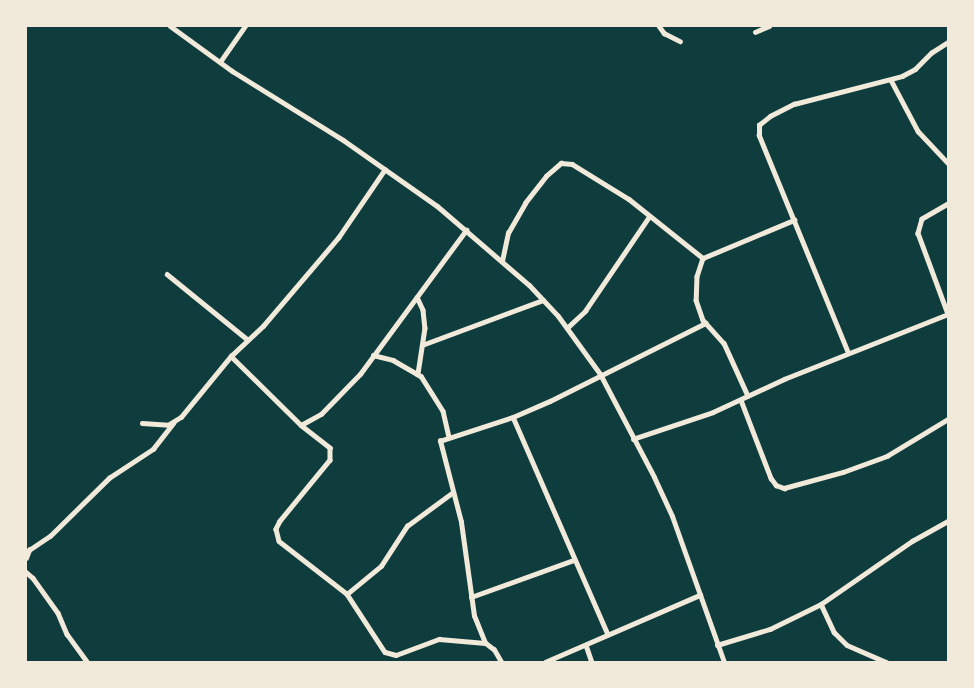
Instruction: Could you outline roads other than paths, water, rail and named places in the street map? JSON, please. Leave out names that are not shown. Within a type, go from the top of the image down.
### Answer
[{"type":"street","points":[[170,26],[220,62],[386,169],[466,230],[543,300],[567,328],[600,374],[672,516],[724,663]]},
{"type":"street","points":[[220,62],[244,26]]},
{"type":"street","points":[[659,26],[664,33],[680,41]]},
{"type":"street","points":[[755,32],[768,26]]},
{"type":"street","points":[[848,354],[759,136],[762,121],[794,104],[891,80],[915,69],[931,53],[948,42]]},
{"type":"street","points":[[891,80],[918,131],[948,163]]},
{"type":"street","points":[[502,261],[508,233],[525,203],[546,176],[561,164],[572,164],[629,199],[703,258]]},
{"type":"street","points":[[26,558],[29,550],[50,536],[109,478],[153,449],[231,356],[263,326],[338,238],[386,169]]},
{"type":"street","points":[[633,439],[741,400],[948,314],[918,233],[922,219],[948,204]]},
{"type":"street","points":[[567,328],[585,311],[649,217]]},
{"type":"street","points":[[703,258],[794,220]]},
{"type":"street","points":[[301,425],[321,414],[360,374],[466,230]]},
{"type":"street","points":[[703,258],[694,294],[706,323],[724,343],[748,396]]},
{"type":"street","points":[[167,274],[247,339]]},
{"type":"street","points":[[417,297],[423,310],[425,328],[418,374]]},
{"type":"street","points":[[422,345],[543,300]]},
{"type":"street","points":[[501,663],[494,650],[485,643],[474,616],[460,522],[439,444],[449,436],[513,417],[567,393],[600,374],[706,323]]},
{"type":"street","points":[[373,355],[393,360],[418,374],[443,411],[449,436]]},
{"type":"street","points":[[231,356],[301,425],[330,448],[330,460],[280,521],[276,536],[346,594],[380,646],[390,655],[439,639],[485,643]]},
{"type":"street","points":[[741,400],[771,478],[776,485],[784,488],[843,472],[887,456],[948,419]]},
{"type":"street","points":[[513,417],[608,634]]},
{"type":"street","points":[[142,423],[162,426],[173,423]]},
{"type":"street","points":[[346,594],[381,566],[408,526],[452,493]]},
{"type":"street","points":[[717,645],[770,628],[821,604],[912,542],[948,521]]},
{"type":"street","points":[[471,597],[574,560]]},
{"type":"street","points":[[26,572],[58,613],[67,634],[87,663]]},
{"type":"street","points":[[545,663],[700,595]]},
{"type":"street","points":[[821,604],[834,632],[847,645],[886,663]]},
{"type":"street","points":[[586,645],[592,663]]}]
